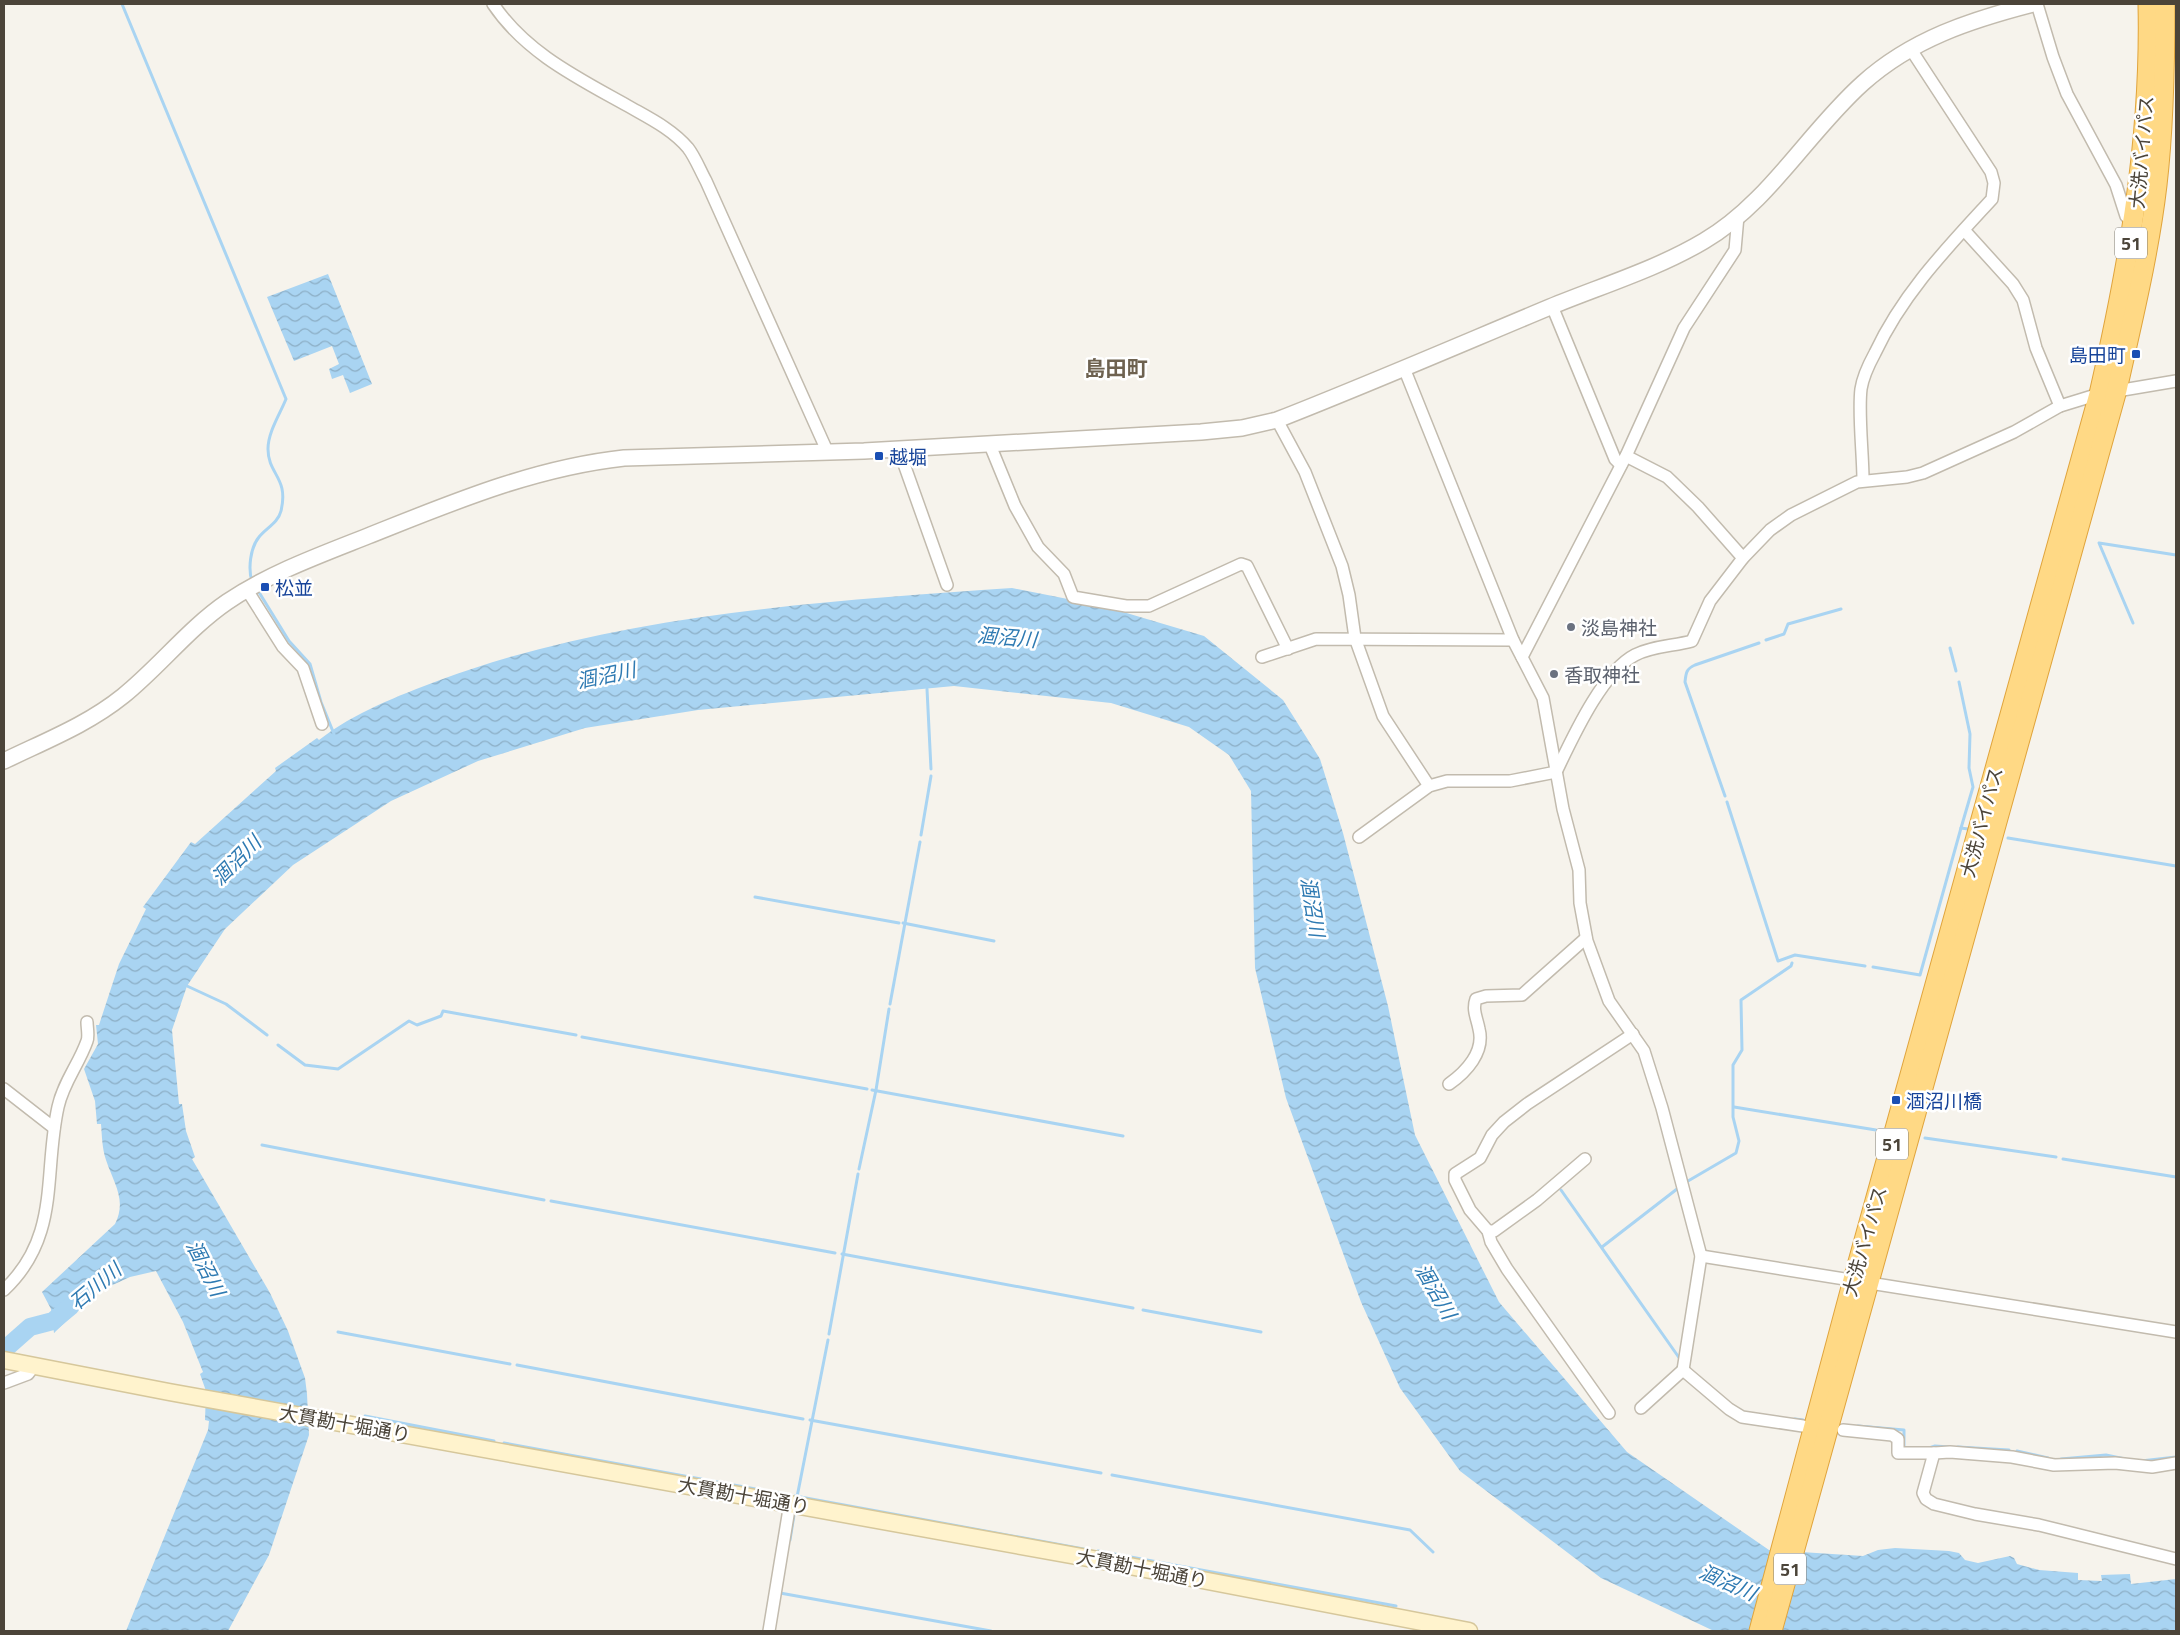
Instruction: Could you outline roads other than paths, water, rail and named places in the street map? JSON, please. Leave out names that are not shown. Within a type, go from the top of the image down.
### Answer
[{"type":"highway","name":"大洗バイパス","points":[[1861,1281],[1878,1254],[2108,392],[2121,298],[2134,224],[2145,125],[2149,54],[2148,4]]},
{"type":"highway","name":"大洗バイパス","points":[[1772,1631],[1801,1504],[1861,1281],[2108,392],[2137,300],[2157,185],[2162,126],[2165,4]]},
{"type":"highway","name":"大洗バイパス","points":[[1759,1631],[1801,1504]]},
{"type":"main road","name":"大貫勘十堀通り","points":[[19,1363],[790,1503],[1423,1627],[1469,1631]]},
{"type":"street","points":[[493,4],[514,31],[553,64],[655,121],[676,135],[689,149],[706,181],[828,453]]},
{"type":"street","points":[[4,761],[86,723],[124,696],[214,612],[247,590],[314,557],[474,494],[532,475],[592,462],[624,458],[828,453],[990,445],[1224,431],[1277,420],[1687,250],[1720,230],[1738,216],[1863,83],[1910,48],[1948,29],[2017,6],[2033,4]]},
{"type":"street","points":[[2037,4],[2067,94],[2116,185],[2126,216],[2134,224]]},
{"type":"street","points":[[1864,480],[1861,389],[1868,367],[1880,341],[1918,283],[1939,256],[1992,200],[1994,183],[1991,172],[1910,48]]},
{"type":"street","points":[[1522,657],[1623,460],[1684,328],[1735,250],[1738,216]]},
{"type":"street","points":[[1964,230],[2013,284],[2023,300],[2036,348],[2060,406]]},
{"type":"street","points":[[1552,306],[1614,459],[1623,460],[1667,477],[1698,507],[1743,558]]},
{"type":"street","points":[[1404,368],[1513,640],[1543,698],[1563,809],[1580,870],[1580,902],[1586,938],[1609,1001],[1644,1051],[1659,1098],[1700,1256],[1683,1370],[1641,1408]]},
{"type":"street","points":[[1556,772],[1582,721],[1607,681],[1635,654],[1692,641],[1710,601],[1743,558],[1770,530],[1791,515],[1864,480],[1907,477],[1923,473],[2014,432],[2060,406],[2108,392],[2176,381]]},
{"type":"street","points":[[1277,420],[1305,472],[1342,566],[1349,595],[1354,638],[1383,716],[1429,786]]},
{"type":"street","points":[[990,445],[1015,506],[1038,547],[1064,574],[1073,597],[1126,606],[1149,606],[1241,564],[1247,566],[1288,649]]},
{"type":"street","points":[[899,450],[948,585]]},
{"type":"street","points":[[247,590],[283,647],[303,668],[322,724]]},
{"type":"street","points":[[1262,657],[1316,639],[1513,640]]},
{"type":"street","points":[[1359,837],[1429,786],[1448,782],[1510,781],[1556,772]]},
{"type":"street","points":[[1449,1084],[1468,1068],[1480,1042],[1480,1031],[1474,1012],[1476,999],[1486,996],[1522,995],[1586,938]]},
{"type":"street","points":[[4,1290],[24,1267],[36,1245],[42,1226],[51,1181],[54,1128],[58,1106],[71,1072],[88,1040],[87,1022]]},
{"type":"street","points":[[1609,1413],[1512,1277],[1491,1242],[1488,1231],[1470,1210],[1455,1180],[1455,1174],[1480,1158],[1492,1135],[1504,1122],[1527,1104],[1633,1034]]},
{"type":"street","points":[[4,1089],[54,1128]]},
{"type":"street","points":[[1488,1231],[1494,1231],[1537,1200],[1585,1158]]},
{"type":"street","points":[[1700,1256],[2176,1332]]},
{"type":"street","points":[[4,1383],[28,1374],[19,1363]]},
{"type":"street","points":[[1683,1370],[1729,1409],[1742,1417],[1804,1426]]},
{"type":"street","points":[[1843,1430],[1892,1435],[1898,1439],[1898,1453],[1950,1452],[2012,1457],[2054,1465],[2115,1463],[2152,1467],[2176,1463]]},
{"type":"street","points":[[1934,1453],[1923,1493],[1926,1499],[1934,1504],[1975,1514],[2038,1525],[2176,1559]]},
{"type":"street","points":[[769,1631],[790,1503]]},
{"type":"water","points":[[328,274],[372,384],[350,393],[343,375],[332,379],[329,369],[339,364],[332,346],[294,361],[267,297]]},
{"type":"water","name":"涸沼川","points":[[1012,588],[1103,606],[1204,636],[1283,700],[1320,759],[1343,833],[1388,1006],[1415,1135],[1499,1302],[1627,1452],[1769,1550],[1863,1556],[1878,1550],[1895,1548],[1949,1551],[1959,1553],[1965,1560],[1978,1563],[2010,1556],[2014,1558],[2017,1564],[2039,1570],[2078,1573],[2078,1580],[2102,1581],[2101,1575],[2130,1574],[2131,1584],[2176,1579],[2176,1631],[1714,1631],[1601,1578],[1460,1471],[1400,1388],[1361,1302],[1286,1098],[1255,968],[1251,791],[1229,755],[1189,727],[1111,703],[954,686],[698,710],[585,728],[478,761],[391,801],[293,865],[225,929],[187,986],[172,1030],[179,1104],[182,1104],[186,1131],[195,1157],[192,1159],[270,1293],[288,1331],[305,1378],[309,1435],[269,1555],[228,1631],[126,1631],[208,1430],[209,1421],[205,1420],[206,1391],[200,1374],[203,1372],[183,1322],[156,1271],[130,1277],[95,1293],[90,1304],[79,1309],[54,1333],[51,1309],[42,1292],[115,1224],[118,1215],[120,1200],[105,1156],[101,1124],[97,1124],[95,1101],[84,1069],[98,1044],[96,1025],[99,1025],[119,964],[146,909],[143,907],[191,842],[195,844],[276,771],[275,768],[317,738],[319,740],[347,721],[393,699],[440,680],[508,658],[578,640],[649,625],[722,614],[796,605]]},
{"type":"waterway","points":[[122,4],[286,399],[272,430],[268,449],[271,465],[282,491],[281,511],[275,522],[256,542],[250,565],[252,582]]},
{"type":"waterway","points":[[2133,623],[2099,543],[2176,555]]},
{"type":"waterway","points":[[257,589],[289,641],[310,664],[321,702],[334,734]]},
{"type":"waterway","points":[[1766,640],[1784,634],[1788,624],[1841,609]]},
{"type":"waterway","points":[[1725,796],[1685,682],[1686,674],[1695,665],[1759,643]]},
{"type":"waterway","points":[[1950,648],[1956,671]]},
{"type":"waterway","points":[[1959,682],[1970,734],[1969,768],[1973,787],[1961,828],[1968,829]]},
{"type":"waterway","points":[[927,689],[931,769]]},
{"type":"waterway","points":[[921,835],[931,776]]},
{"type":"waterway","points":[[1727,802],[1778,961],[1795,955],[1865,966]]},
{"type":"waterway","points":[[1873,967],[1920,975],[1961,828]]},
{"type":"waterway","points":[[2008,838],[2176,866]]},
{"type":"waterway","points":[[890,1004],[920,842]]},
{"type":"waterway","points":[[755,897],[899,923]]},
{"type":"waterway","points":[[903,923],[994,941]]},
{"type":"waterway","points":[[1688,1181],[1736,1153],[1739,1141],[1733,1117],[1733,1065],[1742,1050],[1741,1000],[1791,966],[1792,963]]},
{"type":"waterway","points":[[187,986],[226,1004],[267,1035]]},
{"type":"waterway","points":[[859,1169],[876,1090],[889,1009]]},
{"type":"waterway","points":[[278,1045],[305,1065],[338,1069],[409,1021],[417,1025],[441,1016],[443,1011],[576,1035]]},
{"type":"waterway","points":[[582,1037],[867,1089]]},
{"type":"waterway","points":[[872,1090],[1123,1136]]},
{"type":"waterway","points":[[1734,1107],[1876,1130]]},
{"type":"waterway","points":[[1925,1138],[2056,1157]]},
{"type":"waterway","points":[[262,1145],[544,1200]]},
{"type":"waterway","points":[[2063,1159],[2176,1177]]},
{"type":"waterway","points":[[829,1334],[858,1174]]},
{"type":"waterway","points":[[1602,1247],[1677,1189]]},
{"type":"waterway","points":[[1561,1190],[1680,1359]]},
{"type":"waterway","points":[[551,1201],[835,1253]]},
{"type":"waterway","points":[[842,1254],[1133,1308]]},
{"type":"waterway","name":"石川川","points":[[4,1350],[30,1327],[53,1321],[71,1306]]},
{"type":"waterway","points":[[1143,1310],[1261,1332]]},
{"type":"waterway","points":[[338,1332],[510,1364]]},
{"type":"waterway","points":[[797,1497],[828,1340]]},
{"type":"waterway","points":[[517,1365],[803,1419]]},
{"type":"waterway","points":[[365,1416],[494,1441]]},
{"type":"waterway","points":[[1795,1419],[1803,1420]]},
{"type":"waterway","points":[[810,1420],[1101,1473]]},
{"type":"waterway","points":[[1858,1426],[1904,1430],[1904,1447],[1907,1449]]},
{"type":"waterway","points":[[504,1443],[789,1495]]},
{"type":"waterway","points":[[1926,1449],[1935,1446],[1949,1447]]},
{"type":"waterway","points":[[1958,1447],[2009,1450]]},
{"type":"waterway","points":[[2017,1451],[2048,1458]]},
{"type":"waterway","points":[[2061,1459],[2106,1455],[2125,1459]]},
{"type":"waterway","points":[[2141,1461],[2176,1457]]},
{"type":"waterway","points":[[1112,1475],[1410,1530],[1433,1552]]},
{"type":"waterway","points":[[795,1496],[1089,1550]]},
{"type":"waterway","points":[[790,1540],[794,1515]]},
{"type":"waterway","points":[[1098,1551],[1396,1606]]},
{"type":"waterway","points":[[780,1593],[991,1631]]},
{"type":"place","name":"島田町","points":[[2136,354]]},
{"type":"place","name":"越堀","points":[[879,456]]},
{"type":"place","name":"松並","points":[[265,587]]},
{"type":"place","name":"淡島神社","points":[[1571,627]]},
{"type":"place","name":"香取神社","points":[[1554,674]]},
{"type":"place","name":"涸沼川橋","points":[[1896,1100]]},
{"type":"district","name":"島田町","points":[[1116,368]]}]
